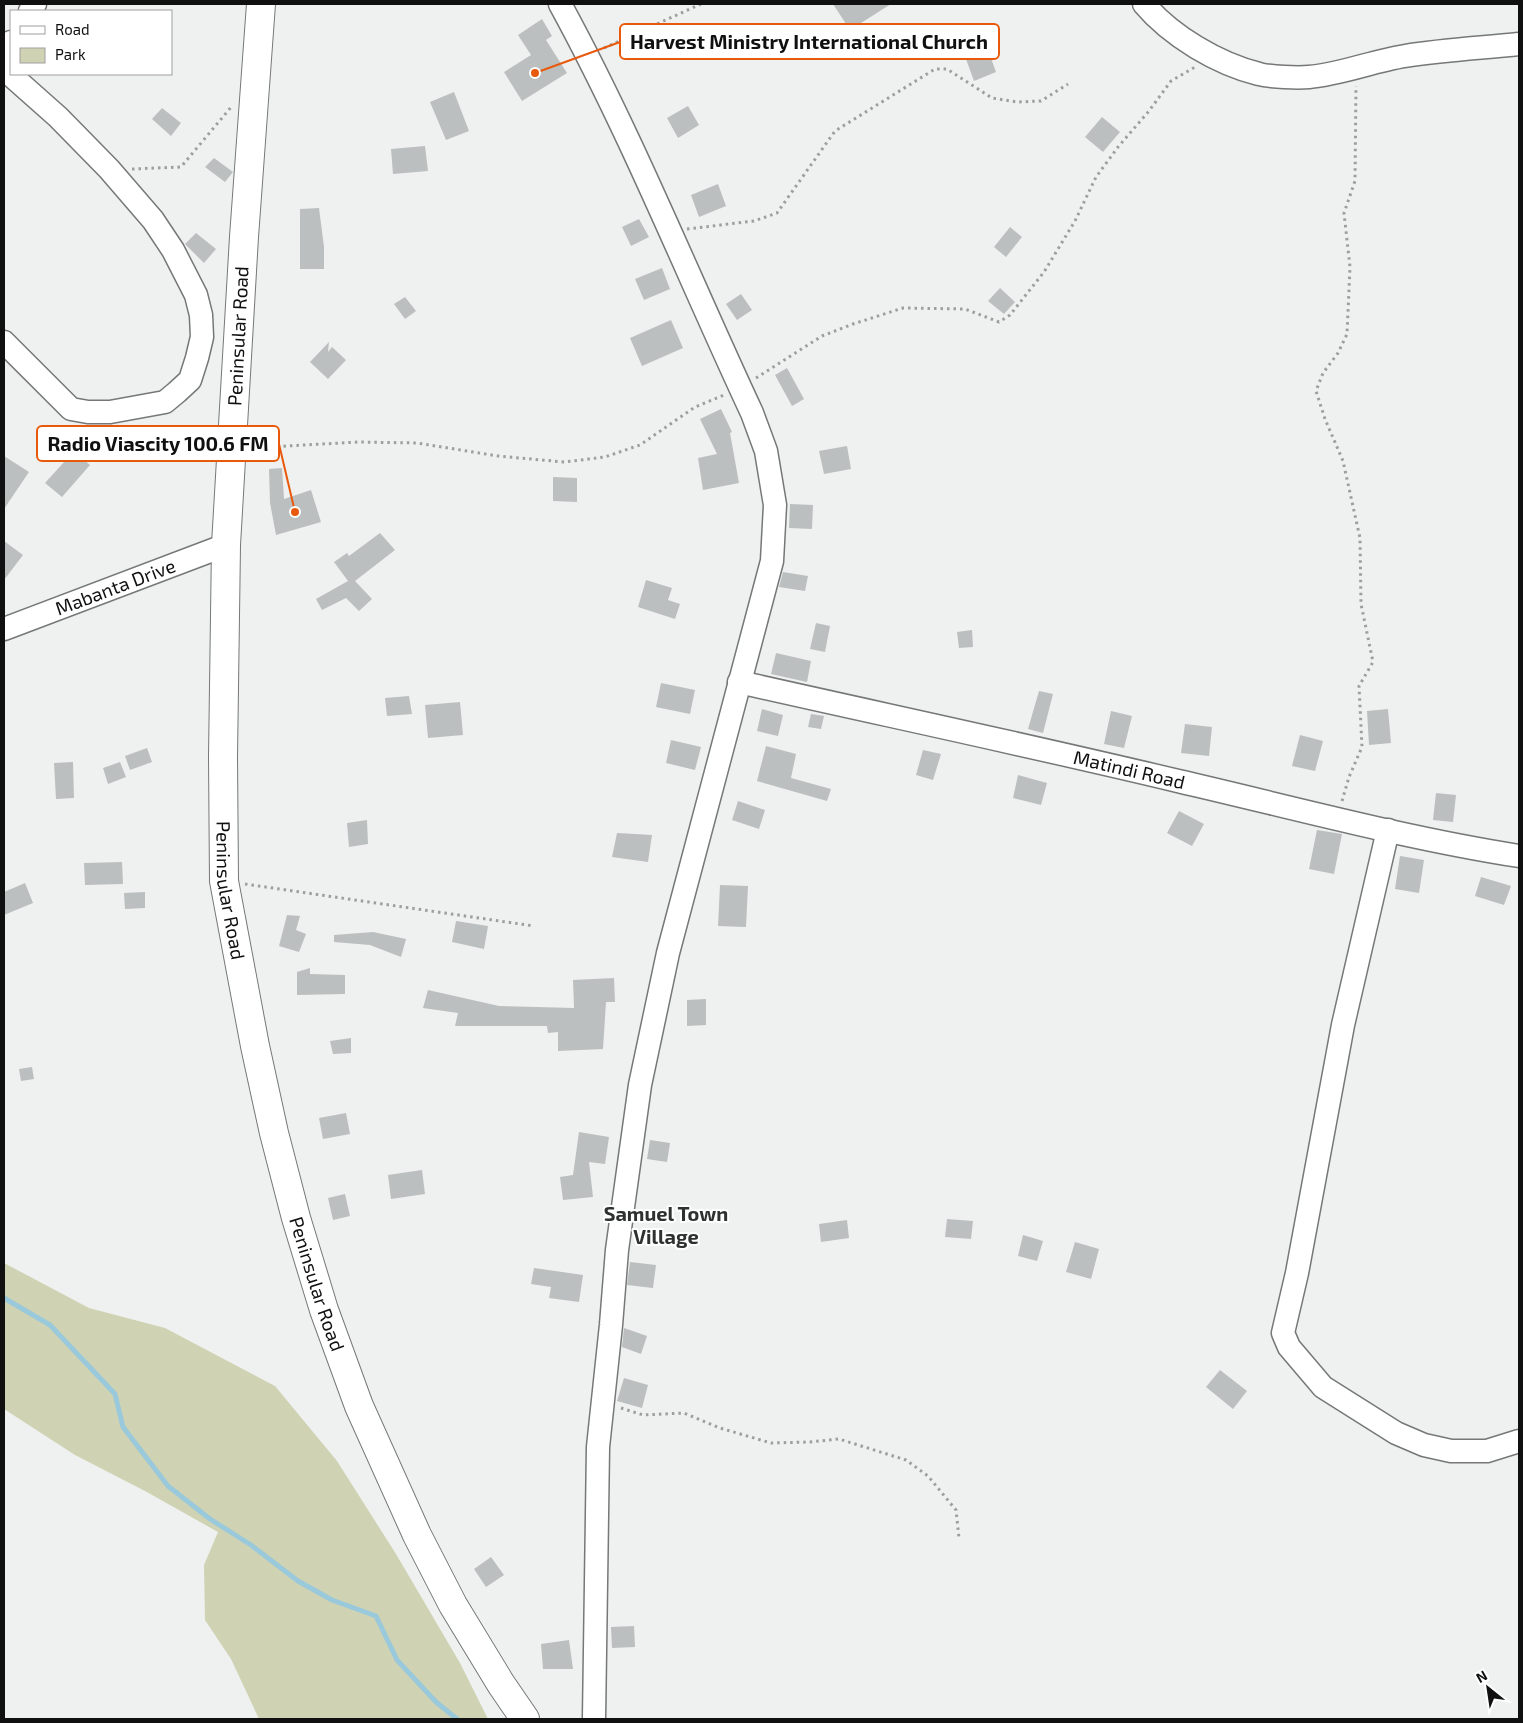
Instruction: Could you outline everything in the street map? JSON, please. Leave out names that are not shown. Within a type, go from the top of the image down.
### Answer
[{"type":"main road","name":"Peninsular Road","points":[[261,4],[244,237],[226,545],[223,747],[224,881],[255,1046],[274,1134],[296,1218],[324,1310],[359,1406],[417,1535],[453,1605],[501,1684],[525,1719]]},
{"type":"street","points":[[560,4],[588,55],[752,413],[766,451],[774,505],[772,561],[668,953],[640,1085],[617,1250],[598,1447],[594,1719]]},
{"type":"street","points":[[1144,4],[1154,16],[1217,60],[1261,75],[1308,77],[1356,69],[1404,56],[1519,44]]},
{"type":"street","points":[[4,342],[71,409],[88,412],[110,412],[165,402],[190,380],[202,337],[201,315],[196,295],[173,250],[153,220],[109,170],[58,117],[11,75]]},
{"type":"street","name":"Mabanta Drive","points":[[4,629],[226,545]]},
{"type":"street","name":"Matindi Road","points":[[739,682],[1167,778],[1336,819],[1484,851],[1519,856]]},
{"type":"street","points":[[1388,830],[1344,1025],[1297,1273],[1283,1333],[1289,1347],[1324,1388],[1396,1433],[1424,1445],[1451,1451],[1486,1451],[1519,1441]]},
{"type":"path","points":[[588,55],[701,4]]},
{"type":"path","points":[[232,449],[358,442],[417,442],[498,456],[564,462],[605,458],[640,445],[695,407],[741,388],[822,336],[853,324],[903,308],[965,309],[999,322],[1010,315],[1044,272],[1075,221],[1096,177],[1118,147],[1149,111],[1170,81],[1190,68],[1217,60]]},
{"type":"path","points":[[669,231],[754,221],[777,214],[835,131],[935,69],[947,69],[992,98],[1017,102],[1041,101],[1068,84]]},
{"type":"path","points":[[1336,819],[1349,776],[1362,747],[1359,686],[1373,662],[1361,604],[1360,538],[1343,461],[1325,419],[1316,391],[1323,373],[1338,353],[1347,334],[1350,267],[1344,213],[1355,181],[1356,69]]},
{"type":"path","points":[[109,170],[181,167],[238,99]]},
{"type":"path","points":[[224,881],[534,926]]},
{"type":"path","points":[[603,1403],[643,1415],[684,1413],[720,1428],[771,1443],[839,1439],[906,1460],[928,1476],[956,1510],[959,1538]]},
{"type":"green space","points":[[4,1263],[89,1308],[165,1328],[275,1386],[337,1461],[396,1554],[460,1663],[488,1719],[259,1719],[231,1659],[205,1620],[204,1565],[218,1532],[75,1455],[4,1409]]},
{"type":"building","points":[[833,4],[891,4],[850,30]]},
{"type":"building","points":[[542,19],[552,36],[546,40],[567,73],[522,101],[504,72],[531,55],[518,35]]},
{"type":"building","points":[[988,50],[996,72],[974,81],[966,59]]},
{"type":"building","points":[[454,92],[469,131],[446,140],[430,102]]},
{"type":"building","points":[[688,106],[699,125],[678,138],[667,118]]},
{"type":"building","points":[[162,108],[181,123],[171,136],[152,119]]},
{"type":"building","points":[[1102,117],[1120,132],[1103,152],[1085,137]]},
{"type":"building","points":[[425,146],[428,171],[393,174],[391,149]]},
{"type":"building","points":[[214,158],[233,172],[225,182],[205,167]]},
{"type":"building","points":[[718,184],[726,206],[699,217],[691,195]]},
{"type":"building","points":[[319,208],[324,247],[324,269],[300,269],[300,209]]},
{"type":"building","points":[[639,219],[649,237],[631,246],[622,227]]},
{"type":"building","points":[[1010,227],[1022,237],[1006,257],[994,247]]},
{"type":"building","points":[[196,233],[216,249],[204,263],[185,244]]},
{"type":"building","points":[[662,268],[670,289],[644,300],[635,279]]},
{"type":"building","points":[[1000,288],[1015,302],[1004,314],[988,301]]},
{"type":"building","points":[[741,294],[752,310],[737,320],[726,304]]},
{"type":"building","points":[[405,297],[416,311],[405,319],[394,304]]},
{"type":"building","points":[[671,320],[683,348],[642,366],[630,338]]},
{"type":"building","points":[[329,342],[328,352],[332,347],[346,360],[328,379],[310,362]]},
{"type":"building","points":[[787,368],[804,399],[792,406],[775,375]]},
{"type":"building","points":[[721,409],[732,432],[730,433],[739,483],[703,490],[698,458],[717,454],[700,419]]},
{"type":"building","points":[[847,446],[851,469],[824,474],[819,451]]},
{"type":"building","points":[[74,451],[90,465],[62,497],[45,483]]},
{"type":"building","points":[[4,456],[29,472],[4,509]]},
{"type":"building","points":[[282,468],[284,499],[311,490],[321,522],[276,535],[270,503],[269,469]]},
{"type":"building","points":[[553,477],[577,478],[577,502],[553,501]]},
{"type":"building","points":[[790,504],[813,505],[812,529],[789,528]]},
{"type":"building","points":[[380,533],[395,550],[355,581],[372,599],[359,611],[346,598],[322,610],[316,599],[348,581],[334,562],[347,553],[349,556]]},
{"type":"building","points":[[4,541],[23,555],[4,580]]},
{"type":"building","points":[[783,572],[808,576],[805,591],[779,587]]},
{"type":"building","points":[[646,580],[672,588],[668,600],[680,604],[675,619],[638,607]]},
{"type":"building","points":[[816,623],[830,626],[825,652],[810,649]]},
{"type":"building","points":[[972,630],[973,647],[959,648],[957,632]]},
{"type":"building","points":[[776,653],[811,661],[807,682],[771,674]]},
{"type":"building","points":[[661,683],[695,690],[690,714],[656,707]]},
{"type":"building","points":[[1039,691],[1053,694],[1043,733],[1028,729]]},
{"type":"building","points":[[409,696],[412,714],[387,716],[385,698]]},
{"type":"building","points":[[460,702],[463,735],[428,738],[425,705]]},
{"type":"building","points":[[762,709],[783,715],[778,736],[757,731]]},
{"type":"building","points":[[1388,709],[1391,743],[1369,745],[1367,711]]},
{"type":"building","points":[[1111,711],[1132,716],[1124,748],[1104,744]]},
{"type":"building","points":[[811,714],[824,716],[821,729],[808,727]]},
{"type":"building","points":[[1185,724],[1212,727],[1209,756],[1181,753]]},
{"type":"building","points":[[1300,735],[1323,741],[1315,771],[1292,766]]},
{"type":"building","points":[[671,740],[701,747],[695,770],[666,763]]},
{"type":"building","points":[[766,746],[796,754],[791,778],[831,789],[827,801],[757,781]]},
{"type":"building","points":[[147,748],[152,762],[130,770],[125,756]]},
{"type":"building","points":[[923,750],[941,754],[933,780],[916,775]]},
{"type":"building","points":[[73,762],[74,798],[56,799],[54,763]]},
{"type":"building","points":[[120,762],[126,777],[108,784],[103,768]]},
{"type":"building","points":[[1018,775],[1047,783],[1041,805],[1013,798]]},
{"type":"building","points":[[1436,793],[1456,795],[1453,822],[1433,820]]},
{"type":"building","points":[[738,801],[765,810],[759,829],[732,820]]},
{"type":"building","points":[[1179,811],[1204,824],[1192,846],[1167,833]]},
{"type":"building","points":[[367,820],[368,844],[349,847],[347,823]]},
{"type":"building","points":[[1317,830],[1342,834],[1334,874],[1309,869]]},
{"type":"building","points":[[617,833],[652,835],[648,862],[612,857]]},
{"type":"building","points":[[1400,856],[1424,860],[1419,893],[1395,889]]},
{"type":"building","points":[[122,862],[123,884],[85,885],[84,863]]},
{"type":"building","points":[[1481,877],[1511,886],[1504,905],[1475,896]]},
{"type":"building","points":[[25,883],[33,903],[4,915],[4,892]]},
{"type":"building","points":[[720,885],[748,886],[746,927],[718,926]]},
{"type":"building","points":[[145,892],[145,908],[125,909],[124,893]]},
{"type":"building","points":[[287,915],[300,916],[296,930],[306,934],[299,952],[279,946]]},
{"type":"building","points":[[456,921],[488,926],[484,949],[452,942]]},
{"type":"building","points":[[373,932],[406,939],[401,957],[370,945],[334,942],[334,935]]},
{"type":"building","points":[[310,968],[310,974],[345,975],[345,994],[297,995],[297,972]]},
{"type":"building","points":[[614,978],[615,1002],[606,1002],[603,1049],[558,1051],[558,1032],[548,1033],[547,1026],[455,1026],[458,1013],[423,1008],[428,990],[499,1006],[574,1008],[573,980]]},
{"type":"building","points":[[706,999],[706,1025],[687,1026],[687,1000]]},
{"type":"building","points":[[351,1038],[351,1053],[333,1054],[330,1041]]},
{"type":"building","points":[[32,1067],[34,1079],[21,1081],[19,1069]]},
{"type":"building","points":[[346,1113],[350,1134],[323,1139],[319,1118]]},
{"type":"building","points":[[579,1132],[609,1137],[605,1164],[589,1162],[593,1197],[563,1200],[560,1177],[573,1175]]},
{"type":"building","points":[[650,1140],[670,1143],[667,1162],[647,1159]]},
{"type":"building","points":[[422,1170],[425,1194],[391,1199],[388,1175]]},
{"type":"building","points":[[345,1194],[350,1216],[333,1220],[328,1198]]},
{"type":"building","points":[[947,1219],[973,1221],[971,1239],[945,1237]]},
{"type":"building","points":[[847,1220],[849,1238],[821,1242],[819,1224]]},
{"type":"building","points":[[1023,1235],[1043,1241],[1037,1261],[1018,1256]]},
{"type":"building","points":[[1075,1242],[1099,1249],[1091,1279],[1066,1272]]},
{"type":"building","points":[[630,1262],[656,1265],[653,1288],[627,1285]]},
{"type":"building","points":[[534,1268],[583,1275],[579,1302],[549,1298],[551,1287],[531,1284]]},
{"type":"building","points":[[624,1328],[647,1336],[641,1354],[622,1347]]},
{"type":"building","points":[[1220,1370],[1247,1391],[1233,1409],[1206,1387]]},
{"type":"building","points":[[624,1378],[648,1385],[642,1408],[617,1401]]},
{"type":"building","points":[[491,1557],[504,1575],[486,1587],[474,1569]]},
{"type":"building","points":[[634,1626],[635,1647],[612,1648],[611,1627]]},
{"type":"building","points":[[569,1640],[573,1669],[543,1669],[541,1644]]},
{"type":"waterway","points":[[4,1298],[50,1325],[115,1394],[123,1427],[168,1486],[210,1519],[251,1545],[298,1581],[332,1600],[376,1616],[397,1660],[436,1702],[457,1719]]},
{"type":"place","name":"Harvest Ministry International Church","points":[[535,73]]},
{"type":"place","name":"Radio Viascity 100.6 FM","points":[[295,512]]},
{"type":"district","name":"Samuel Town Village","points":[[666,1226]]}]
